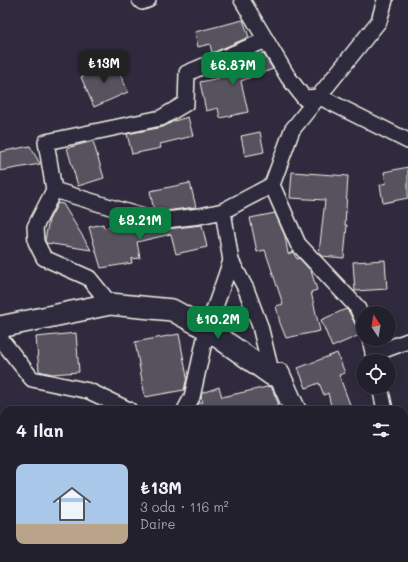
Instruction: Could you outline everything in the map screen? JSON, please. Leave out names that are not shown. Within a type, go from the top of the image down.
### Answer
[{"type":"street","points":[[140,0],[142,2],[148,0]]},
{"type":"street","points":[[242,0],[288,77],[304,98],[320,97],[408,141]]},
{"type":"street","points":[[54,190],[157,221],[200,216],[223,211],[272,185],[292,130],[320,97],[379,21],[386,0]]},
{"type":"street","points":[[110,304],[89,278],[44,258],[36,242],[35,227],[54,190],[46,142],[161,118],[186,103],[187,73],[266,40]]},
{"type":"street","points":[[272,185],[298,244],[356,306]]},
{"type":"street","points":[[223,211],[230,261],[246,289],[260,326],[272,375]]},
{"type":"street","points":[[187,406],[192,397],[207,329],[230,261]]},
{"type":"street","points":[[0,327],[110,304],[172,310],[207,329],[272,375],[279,374],[293,406]]},
{"type":"street","points":[[0,338],[32,379],[89,391],[121,406]]},
{"type":"street","points":[[380,354],[408,341]]},
{"type":"street","points":[[382,394],[384,406]]},
{"type":"building","points":[[243,20],[249,37],[212,53],[210,44],[198,47],[195,32]]},
{"type":"building","points":[[263,53],[273,69],[241,81],[248,112],[220,118],[218,108],[206,111],[200,82],[219,78],[217,70],[253,55],[254,57]]},
{"type":"building","points":[[115,62],[128,92],[94,107],[81,77]]},
{"type":"building","points":[[188,117],[193,136],[160,144],[161,148],[132,154],[127,134],[163,127],[174,121]]},
{"type":"building","points":[[260,132],[264,152],[245,156],[241,136]]},
{"type":"building","points":[[93,141],[104,178],[78,186],[67,148]]},
{"type":"building","points":[[30,146],[40,164],[0,171],[0,152]]},
{"type":"building","points":[[408,167],[408,198],[383,203],[380,185],[386,183],[384,172]]},
{"type":"building","points":[[292,172],[348,176],[345,225],[347,225],[344,258],[321,256],[319,253],[325,200],[290,198]]},
{"type":"building","points":[[190,183],[196,207],[158,212],[154,211],[150,191]]},
{"type":"building","points":[[58,203],[63,204],[91,250],[46,243],[45,240],[49,220]]},
{"type":"building","points":[[275,213],[285,236],[288,254],[293,252],[297,259],[299,258],[311,271],[317,290],[311,292],[320,331],[286,338],[280,323],[276,306],[283,304],[265,250],[257,252],[250,218]]},
{"type":"building","points":[[132,223],[158,230],[202,225],[207,247],[176,254],[171,234],[137,242],[140,258],[131,259],[132,263],[101,268],[89,227],[103,224],[104,228]]},
{"type":"building","points":[[385,260],[387,289],[355,291],[353,262]]},
{"type":"building","points":[[346,309],[356,325],[356,337],[332,347],[321,320]]},
{"type":"building","points":[[76,333],[79,372],[52,374],[39,371],[36,337]]},
{"type":"building","points":[[179,334],[187,377],[184,390],[145,397],[135,342]]},
{"type":"building","points":[[337,353],[345,373],[339,375],[351,406],[331,406],[328,393],[324,395],[319,383],[306,388],[298,368]]},
{"type":"building","points":[[271,386],[279,405],[197,406],[199,403],[203,402],[201,397],[202,393],[219,387],[222,397]]}]
